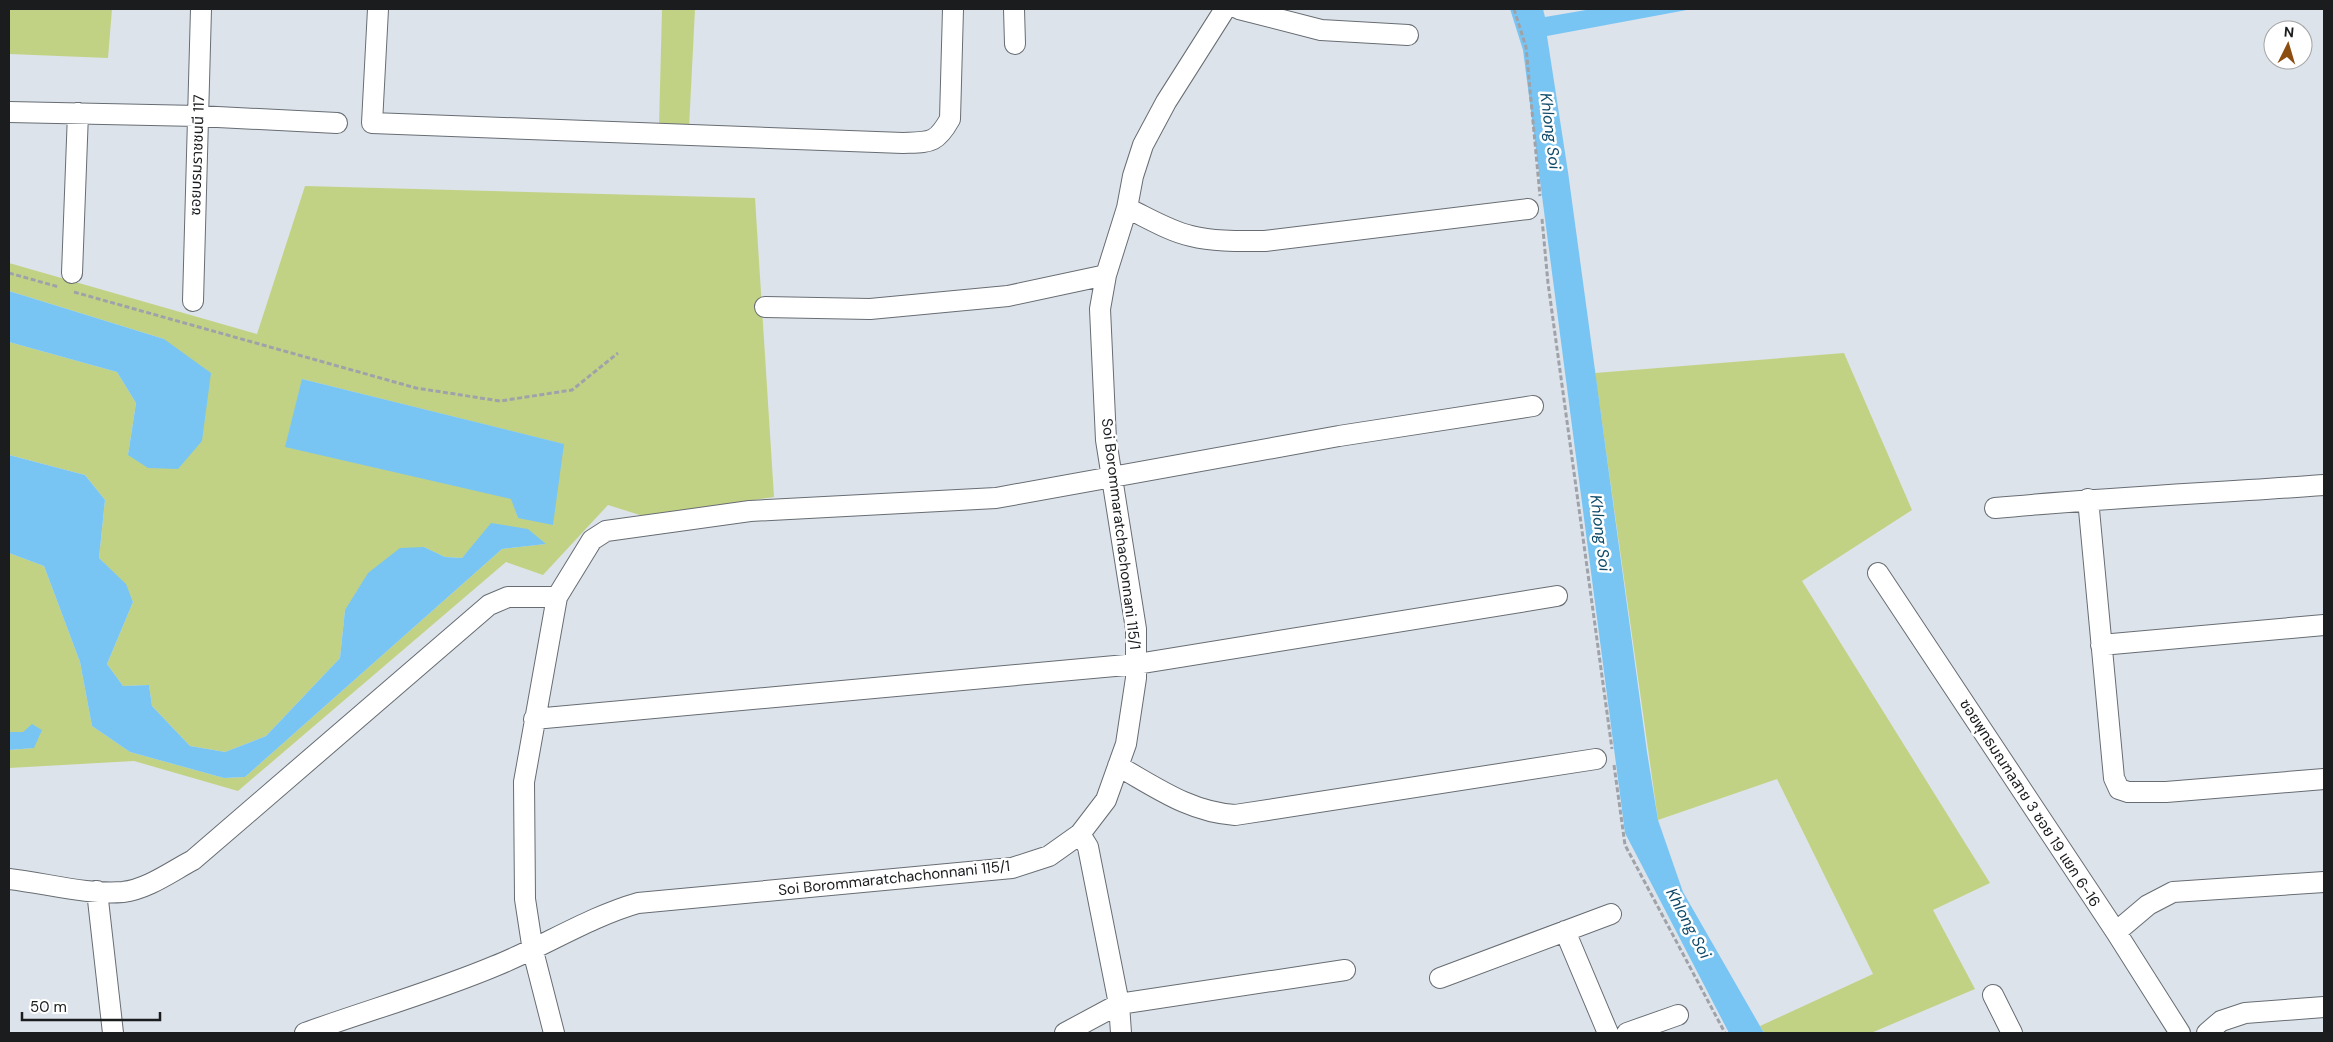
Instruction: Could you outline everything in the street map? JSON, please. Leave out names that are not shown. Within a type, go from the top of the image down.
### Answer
[{"type":"street","name":"ซอยบรมราชชนนี 117","points":[[193,301],[201,9]]},
{"type":"street","points":[[378,9],[372,123],[903,143],[928,142],[941,135],[950,119],[953,9]]},
{"type":"street","points":[[1014,9],[1015,44]]},
{"type":"street","name":"Soi Borommaratchachonnani 115/1","points":[[305,1033],[420,995],[533,951],[610,912],[638,903],[1012,868],[1049,856],[1080,834],[1106,800],[1126,744],[1137,664],[1136,629],[1106,440],[1100,309],[1106,275],[1127,208],[1133,176],[1143,145],[1166,102],[1225,9]]},
{"type":"street","points":[[1239,9],[1321,30],[1408,35]]},
{"type":"street","points":[[9,112],[198,116],[336,123]]},
{"type":"street","points":[[72,273],[78,113]]},
{"type":"street","points":[[1127,208],[1177,232],[1193,237],[1238,241],[1265,241],[1537,209]]},
{"type":"street","points":[[765,307],[870,309],[989,298],[1008,296],[1106,275]]},
{"type":"street","points":[[554,1033],[533,951],[525,899],[524,782],[556,597],[592,540],[606,531],[750,511],[996,498],[1339,436],[1533,406]]},
{"type":"street","points":[[1995,508],[2088,499],[2148,498],[2324,485]]},
{"type":"street","points":[[2088,499],[2114,778],[2119,789],[2128,792],[2166,792],[2324,779]]},
{"type":"street","name":"ซอยพุทธมณฑลสาย 3 ซอย 19 แยก 6-16","points":[[1878,573],[2116,932],[2180,1033]]},
{"type":"street","points":[[534,719],[1137,664],[1557,596]]},
{"type":"street","points":[[9,879],[96,891],[125,892],[151,883],[193,860],[489,604],[508,597],[556,597]]},
{"type":"street","points":[[2101,645],[2324,625]]},
{"type":"street","points":[[1118,766],[1191,807],[1213,814],[1235,815],[1596,759]]},
{"type":"street","points":[[1080,834],[1088,847],[1119,1004],[1121,1033]]},
{"type":"street","points":[[2116,932],[2148,905],[2173,892],[2324,882]]},
{"type":"street","points":[[96,891],[113,1033]]},
{"type":"street","points":[[1440,978],[1610,914]]},
{"type":"street","points":[[1564,931],[1608,1033]]},
{"type":"street","points":[[1065,1033],[1119,1004],[1344,970]]},
{"type":"street","points":[[1993,995],[2012,1033]]},
{"type":"street","points":[[2207,1033],[2221,1021],[2245,1013],[2324,1008]]},
{"type":"street","points":[[1627,1033],[1678,1015]]},
{"type":"path","points":[[1514,9],[1526,47],[1537,209],[1625,845],[1725,1033]]},
{"type":"path","points":[[9,273],[416,388],[500,401],[572,390],[618,353]]},
{"type":"green space","points":[[9,9],[112,9],[108,58],[9,54]]},
{"type":"green space","points":[[662,9],[695,9],[689,128],[659,126]]},
{"type":"green space","points":[[305,186],[755,198],[774,497],[643,516],[608,505],[543,575],[506,562],[238,791],[134,761],[9,768],[9,750],[33,748],[23,732],[9,732],[9,553],[44,566],[80,662],[92,726],[130,752],[224,778],[245,777],[502,549],[545,544],[476,543],[462,558],[445,557],[424,547],[345,610],[340,658],[266,736],[225,752],[190,746],[152,706],[149,685],[123,686],[107,664],[133,602],[125,584],[99,558],[105,500],[85,475],[9,455],[9,342],[117,372],[136,403],[128,455],[164,339],[9,291],[9,263],[257,334]],"holes":[[[302,379],[563,444],[518,518],[512,499]]]},
{"type":"green space","points":[[1844,353],[1912,510],[1802,581],[1990,883],[1933,910],[1975,989],[1871,1033],[1764,1033],[1760,1026],[1873,974],[1777,779],[1658,820],[1595,373]]},
{"type":"water","name":"Khlong Soi","points":[[1510,9],[1543,9],[1545,17],[1592,9],[1692,9],[1547,36],[1568,172],[1647,752],[1658,820],[1683,892],[1764,1033],[1729,1033],[1625,833],[1523,50]]},
{"type":"water","points":[[9,291],[164,339],[211,373],[202,441],[178,469],[148,468],[128,455],[136,403],[117,372],[9,342]]},
{"type":"water","points":[[302,379],[564,444],[553,525],[518,518],[511,499],[285,447]]},
{"type":"water","points":[[9,455],[85,475],[105,500],[99,558],[126,584],[133,602],[107,664],[123,686],[149,685],[152,706],[190,746],[225,752],[266,736],[340,658],[345,610],[368,573],[400,548],[424,547],[445,557],[462,558],[491,523],[528,529],[546,544],[502,549],[245,777],[224,778],[130,752],[92,726],[80,662],[44,566],[9,553]]},
{"type":"water","points":[[32,724],[42,730],[34,748],[9,750],[9,732],[23,732]]}]
